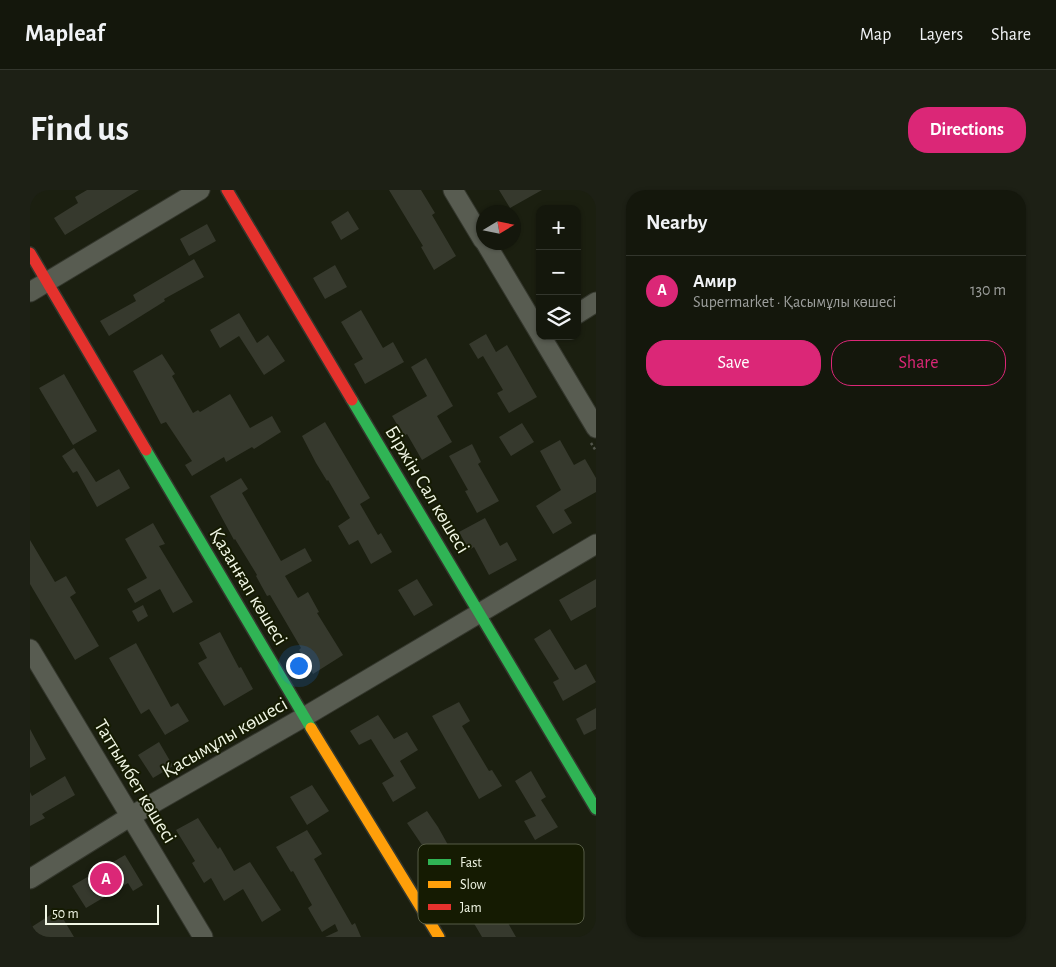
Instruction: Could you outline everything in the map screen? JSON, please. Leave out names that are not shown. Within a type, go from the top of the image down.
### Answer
[{"type":"street","points":[[30,292],[200,190]]},
{"type":"street","name":"Біржін Сал көшесі","points":[[227,190],[596,809]]},
{"type":"street","points":[[453,190],[476,228]]},
{"type":"street","points":[[489,250],[536,328]]},
{"type":"street","name":"Қазанғап көшесі","points":[[30,253],[304,717],[418,903]]},
{"type":"street","points":[[581,311],[596,302]]},
{"type":"street","points":[[543,340],[596,428]]},
{"type":"street","name":"Қасымұлы көшесі","points":[[30,879],[131,816],[304,717],[596,544]]},
{"type":"street","name":"Таттымбет көшесі","points":[[30,649],[203,937]]},
{"type":"street","name":"Қазанғап көшесі","points":[[431,924],[439,937]]},
{"type":"building","points":[[87,190],[139,190],[65,235],[54,218],[78,203],[75,197]]},
{"type":"building","points":[[389,190],[421,190],[435,213],[432,215],[456,256],[434,270],[421,247],[423,246]]},
{"type":"building","points":[[499,190],[542,190],[515,205],[508,205]]},
{"type":"building","points":[[348,211],[359,229],[341,240],[331,222]]},
{"type":"building","points":[[207,224],[216,241],[189,256],[180,239]]},
{"type":"building","points":[[194,259],[204,277],[164,299],[165,301],[109,336],[100,321],[136,301],[133,295]]},
{"type":"building","points":[[335,265],[347,287],[325,299],[313,278]]},
{"type":"building","points":[[361,310],[383,348],[393,342],[404,362],[365,384],[354,364],[363,359],[341,322]]},
{"type":"building","points":[[239,313],[257,343],[268,335],[285,361],[264,375],[239,336],[220,348],[210,330]]},
{"type":"building","points":[[486,334],[496,352],[507,345],[537,397],[509,413],[497,393],[503,390],[483,356],[478,359],[469,344]]},
{"type":"building","points":[[162,354],[175,374],[172,376],[193,413],[198,410],[200,412],[230,394],[250,428],[272,416],[281,432],[254,449],[252,447],[226,462],[224,457],[192,476],[185,465],[192,461],[166,422],[161,424],[133,371]]},
{"type":"building","points":[[426,358],[453,406],[437,416],[452,442],[422,460],[407,434],[404,436],[392,416],[427,396],[411,367]]},
{"type":"building","points":[[64,374],[97,431],[73,445],[39,388]]},
{"type":"building","points":[[325,422],[370,498],[360,504],[378,535],[381,533],[392,552],[371,564],[358,540],[349,545],[338,526],[350,518],[316,463],[302,436]]},
{"type":"building","points":[[522,423],[534,442],[511,456],[499,437]]},
{"type":"building","points":[[560,440],[574,465],[585,459],[596,478],[596,492],[564,510],[572,523],[553,534],[536,506],[561,490],[540,451]]},
{"type":"building","points":[[472,444],[481,462],[478,464],[499,501],[477,513],[465,491],[468,490],[449,456]]},
{"type":"building","points":[[74,448],[96,482],[119,469],[130,488],[97,507],[77,471],[73,473],[62,456]]},
{"type":"building","points":[[241,478],[248,489],[242,493],[281,561],[305,548],[312,561],[285,576],[298,598],[308,592],[319,612],[317,613],[343,655],[313,674],[299,650],[301,648],[270,595],[267,596],[257,575],[234,540],[210,496]]},
{"type":"building","points":[[485,518],[500,546],[507,542],[517,560],[489,575],[474,547],[469,550],[459,532]]},
{"type":"building","points":[[153,523],[165,544],[159,546],[193,602],[173,613],[160,589],[135,603],[127,589],[147,578],[125,539]]},
{"type":"building","points":[[30,540],[55,582],[66,576],[76,593],[70,597],[99,646],[75,660],[30,584]]},
{"type":"building","points":[[417,579],[433,605],[414,616],[398,590]]},
{"type":"building","points":[[596,579],[596,607],[571,621],[559,600]]},
{"type":"building","points":[[143,605],[148,616],[138,622],[132,611]]},
{"type":"building","points":[[550,629],[575,670],[586,664],[596,682],[563,701],[553,682],[559,679],[534,639]]},
{"type":"building","points":[[220,632],[239,668],[241,667],[253,689],[224,706],[198,663],[207,658],[199,643]]},
{"type":"building","points":[[136,643],[171,707],[178,703],[189,721],[165,735],[149,709],[141,714],[109,658]]},
{"type":"building","points":[[459,702],[470,721],[462,726],[489,771],[492,770],[502,786],[479,799],[432,716]]},
{"type":"building","points":[[596,708],[596,729],[584,735],[576,719]]},
{"type":"building","points":[[378,715],[394,739],[407,732],[418,750],[400,761],[416,788],[393,802],[382,783],[394,776],[371,739],[359,745],[350,731]]},
{"type":"building","points":[[30,729],[46,759],[30,768]]},
{"type":"building","points":[[159,742],[173,766],[153,778],[138,755]]},
{"type":"building","points":[[531,771],[546,797],[541,800],[558,827],[535,840],[524,821],[536,816],[515,781]]},
{"type":"building","points":[[65,776],[75,795],[42,814],[45,818],[30,826],[30,792],[32,796]]},
{"type":"building","points":[[312,785],[329,811],[307,825],[290,797]]},
{"type":"building","points":[[427,811],[448,844],[421,844],[407,823]]},
{"type":"building","points":[[198,818],[218,849],[220,847],[234,871],[250,862],[281,910],[262,922],[243,889],[224,901],[211,878],[204,883],[192,863],[195,861],[176,830]]},
{"type":"building","points":[[307,830],[322,854],[314,859],[352,925],[355,923],[361,937],[325,937],[338,931],[335,924],[322,932],[308,908],[312,905],[293,871],[291,872],[276,847]]},
{"type":"building","points":[[125,855],[143,885],[133,891],[128,883],[86,908],[72,886]]},
{"type":"building","points":[[58,910],[74,937],[30,937],[30,928]]},
{"type":"building","points":[[474,924],[509,924],[516,937],[482,937]]},
{"type":"traffic: fast","points":[[352,400],[596,809]]},
{"type":"traffic: fast","points":[[146,450],[311,728]]},
{"type":"traffic: slow","points":[[311,728],[418,903]]},
{"type":"traffic: slow","points":[[431,924],[439,937]]},
{"type":"traffic: jam","points":[[227,190],[352,400]]},
{"type":"traffic: jam","points":[[30,253],[146,450]]},
{"type":"place","name":"Амир","points":[[106,879]]}]
